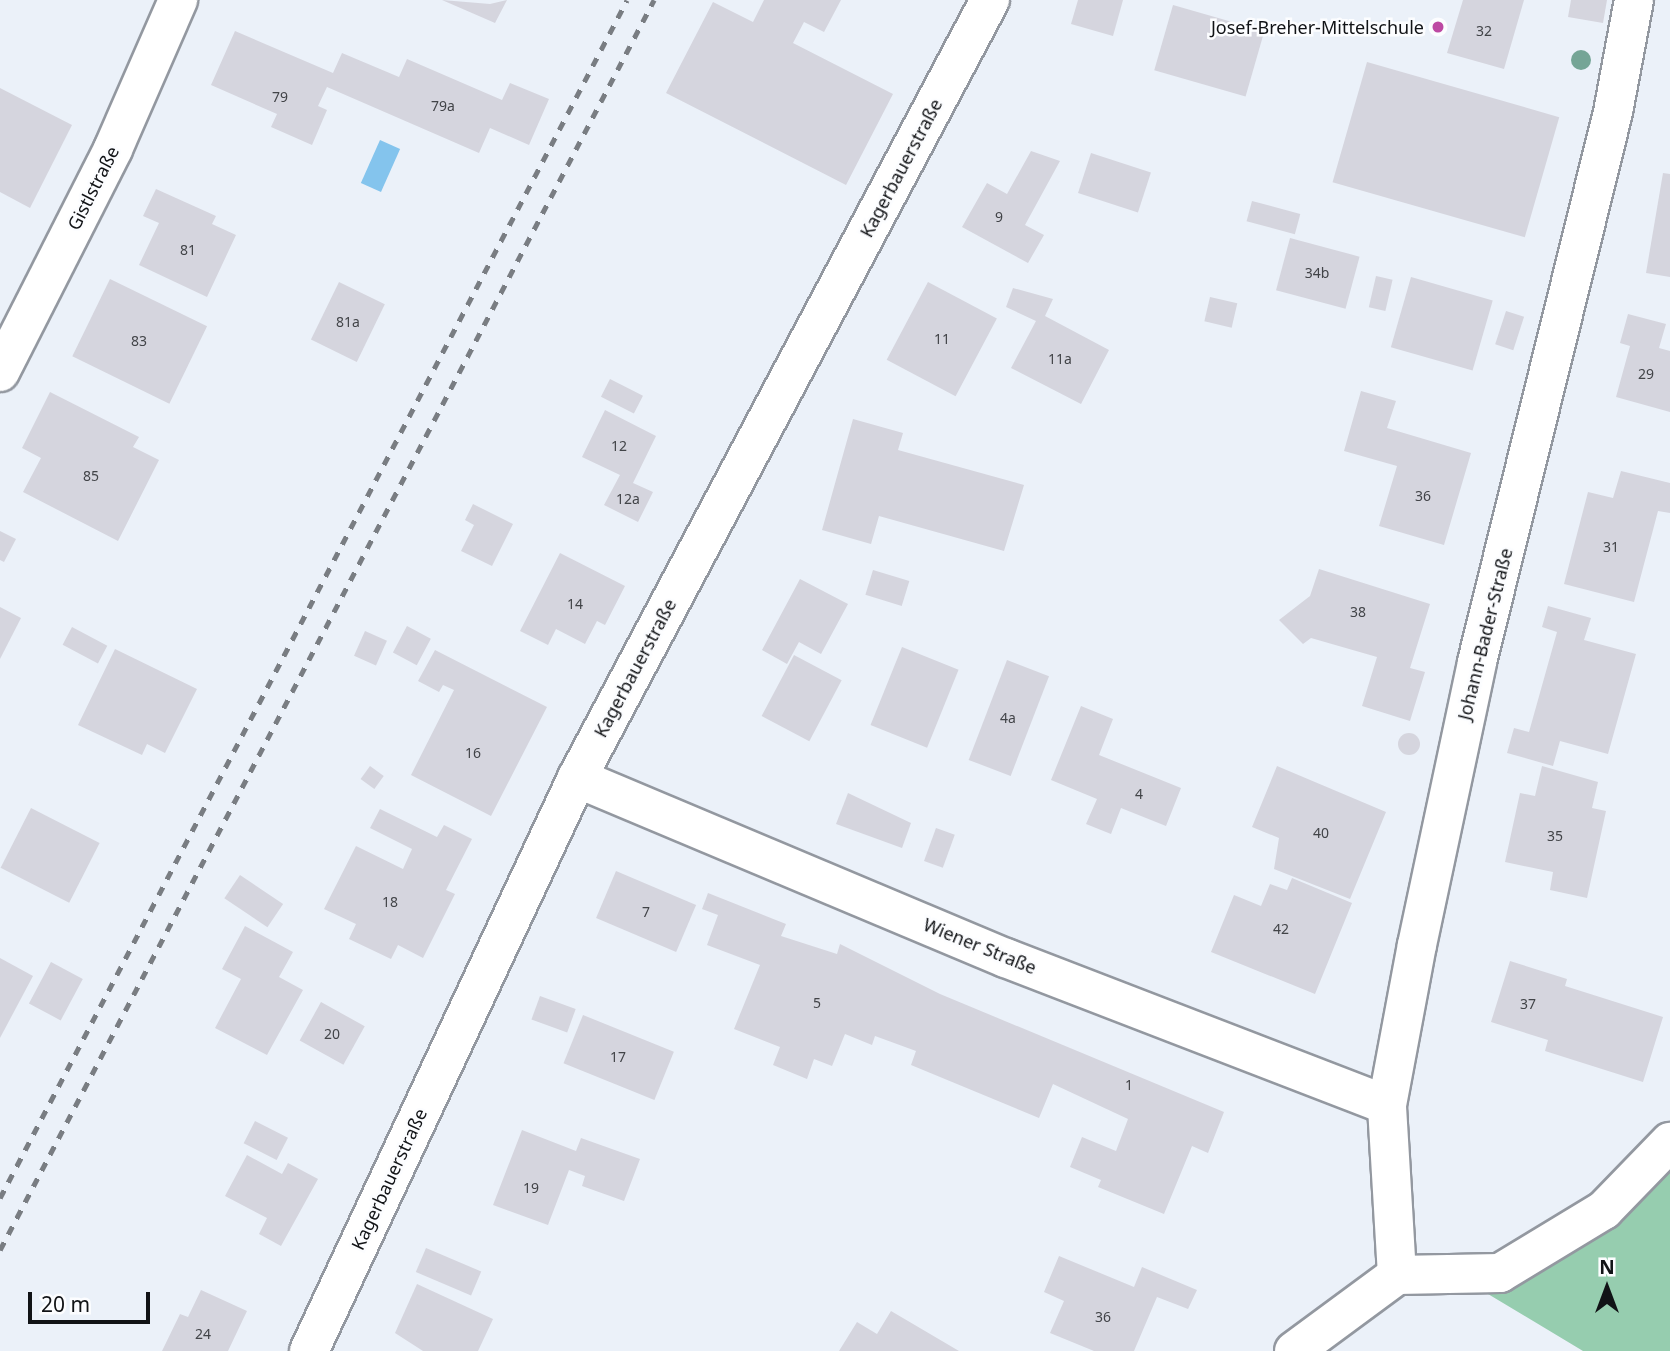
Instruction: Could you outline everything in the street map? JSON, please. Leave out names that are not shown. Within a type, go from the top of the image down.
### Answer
[{"type":"street","name":"Gistlstraße","points":[[0,372],[113,149],[178,0]]},
{"type":"street","name":"Kagerbauerstraße","points":[[309,1351],[577,778],[990,0]]},
{"type":"street","name":"Johann-Bader-Straße","points":[[1397,1275],[1387,1105],[1477,662],[1567,308],[1634,0]]},
{"type":"street","name":"Wiener Straße","points":[[577,778],[1006,958],[1387,1105]]},
{"type":"street","points":[[1294,1351],[1397,1275],[1500,1273],[1604,1210],[1670,1142]]},
{"type":"green space","points":[[1670,1164],[1670,1351],[1583,1351],[1488,1294],[1613,1216]]},
{"type":"water","points":[[380,140],[400,149],[381,192],[361,183]]},
{"type":"building","points":[[442,0],[490,4],[507,0],[495,23]]},
{"type":"building","points":[[764,0],[841,0],[824,32],[804,22],[793,43],[893,94],[846,185],[666,93],[713,2],[753,22]]},
{"type":"building","points":[[1078,0],[1123,0],[1113,36],[1071,24]]},
{"type":"building","points":[[1463,0],[1524,0],[1504,69],[1447,53]]},
{"type":"building","points":[[1571,0],[1607,0],[1603,23],[1568,17]]},
{"type":"building","points":[[1173,5],[1264,31],[1246,97],[1154,70]]},
{"type":"building","points":[[235,31],[333,73],[342,53],[399,77],[407,59],[502,100],[510,83],[549,99],[529,145],[490,128],[479,153],[327,87],[318,106],[327,110],[312,145],[271,127],[277,114],[211,85]]},
{"type":"building","points":[[1367,62],[1559,117],[1525,237],[1333,182]]},
{"type":"building","points":[[0,88],[72,125],[30,208],[0,192]]},
{"type":"building","points":[[1031,151],[1060,161],[1025,225],[1044,235],[1028,263],[962,227],[987,183],[1007,194]]},
{"type":"building","points":[[1091,153],[1151,172],[1138,212],[1078,193]]},
{"type":"building","points":[[1663,173],[1670,174],[1670,277],[1646,273]]},
{"type":"building","points":[[156,189],[216,216],[212,224],[236,235],[207,297],[139,265],[159,223],[143,216]]},
{"type":"building","points":[[1252,201],[1300,214],[1295,234],[1247,221]]},
{"type":"building","points":[[1290,238],[1360,257],[1346,309],[1276,290]]},
{"type":"building","points":[[1376,276],[1393,280],[1385,311],[1369,307]]},
{"type":"building","points":[[1411,277],[1493,300],[1473,371],[1391,347]]},
{"type":"building","points":[[110,279],[207,326],[169,404],[72,356]]},
{"type":"building","points":[[339,282],[385,304],[357,362],[311,340]]},
{"type":"building","points":[[928,282],[997,319],[956,396],[887,360]]},
{"type":"building","points":[[1013,288],[1053,299],[1045,316],[1109,350],[1081,404],[1011,368],[1036,321],[1006,307]]},
{"type":"building","points":[[1210,297],[1237,303],[1232,328],[1204,321]]},
{"type":"building","points":[[1506,311],[1524,317],[1513,350],[1495,344]]},
{"type":"building","points":[[1628,314],[1666,324],[1659,348],[1670,351],[1670,412],[1616,397],[1630,346],[1620,343]]},
{"type":"building","points":[[610,379],[643,396],[634,414],[601,397]]},
{"type":"building","points":[[1361,391],[1396,401],[1387,428],[1471,453],[1444,545],[1379,526],[1397,466],[1344,451]]},
{"type":"building","points":[[50,392],[139,437],[133,447],[159,460],[118,541],[23,492],[41,458],[22,448]]},
{"type":"building","points":[[605,410],[656,436],[633,483],[653,492],[638,522],[604,505],[620,475],[582,457]]},
{"type":"building","points":[[853,419],[903,433],[898,450],[1024,485],[1004,551],[879,516],[871,544],[822,530]]},
{"type":"building","points":[[1621,471],[1670,483],[1670,513],[1658,511],[1634,602],[1564,584],[1588,492],[1613,498]]},
{"type":"building","points":[[473,504],[513,524],[492,566],[461,551],[474,525],[465,520]]},
{"type":"building","points":[[0,531],[16,539],[4,562],[0,560]]},
{"type":"building","points":[[560,553],[625,586],[605,625],[597,621],[585,644],[556,629],[548,645],[520,631]]},
{"type":"building","points":[[1319,569],[1430,604],[1410,668],[1425,672],[1410,721],[1362,706],[1377,657],[1311,638],[1303,644],[1279,620],[1310,596]]},
{"type":"building","points":[[873,570],[909,581],[902,606],[865,595]]},
{"type":"building","points":[[800,579],[848,604],[821,654],[799,642],[787,664],[762,650]]},
{"type":"building","points":[[1548,606],[1591,618],[1584,640],[1636,654],[1608,754],[1560,741],[1553,766],[1507,753],[1514,728],[1529,732],[1557,632],[1542,627]]},
{"type":"building","points":[[0,607],[21,618],[0,659]]},
{"type":"building","points":[[407,626],[431,639],[417,665],[393,652]]},
{"type":"building","points":[[72,627],[107,646],[98,663],[63,645]]},
{"type":"building","points":[[365,631],[387,641],[376,665],[354,656]]},
{"type":"building","points":[[902,647],[959,670],[927,748],[871,725]]},
{"type":"building","points":[[115,649],[197,689],[165,753],[147,744],[142,755],[78,725]]},
{"type":"building","points":[[435,650],[547,707],[491,816],[411,775],[454,690],[443,685],[439,692],[418,681]]},
{"type":"building","points":[[794,655],[842,680],[809,741],[762,716]]},
{"type":"building","points":[[1007,660],[1049,676],[1011,776],[969,760]]},
{"type":"building","points":[[1081,706],[1113,719],[1099,755],[1181,788],[1166,826],[1121,808],[1111,834],[1086,824],[1097,799],[1051,780]]},
{"type":"building","points":[[1409,733],[1417,736],[1420,744],[1417,752],[1409,755],[1401,752],[1398,744],[1401,736]]},
{"type":"building","points":[[370,766],[384,776],[374,789],[361,779]]},
{"type":"building","points":[[1277,766],[1386,812],[1350,899],[1274,869],[1279,838],[1252,827]]},
{"type":"building","points":[[1542,766],[1598,782],[1592,808],[1606,811],[1587,898],[1550,890],[1553,872],[1505,862],[1520,793],[1535,796]]},
{"type":"building","points":[[848,793],[911,823],[902,848],[836,824]]},
{"type":"building","points":[[31,808],[100,843],[69,903],[1,868]]},
{"type":"building","points":[[380,809],[437,837],[444,825],[472,839],[446,890],[455,894],[423,958],[398,945],[391,959],[349,939],[356,924],[324,909],[356,846],[403,869],[412,849],[370,828]]},
{"type":"building","points":[[936,828],[955,835],[943,868],[924,861]]},
{"type":"building","points":[[616,871],[696,905],[676,952],[596,918]]},
{"type":"building","points":[[240,875],[283,904],[267,927],[224,898]]},
{"type":"building","points":[[1292,878],[1352,903],[1315,994],[1211,952],[1234,895],[1261,906],[1270,884],[1287,890]]},
{"type":"building","points":[[708,893],[786,924],[781,936],[837,954],[840,944],[940,994],[1224,1112],[1208,1153],[1192,1146],[1164,1214],[1098,1187],[1101,1180],[1070,1167],[1082,1137],[1116,1151],[1128,1119],[1053,1084],[1039,1118],[911,1065],[916,1051],[875,1036],[872,1045],[845,1034],[832,1066],[814,1059],[807,1079],[773,1065],[780,1047],[734,1029],[760,965],[707,945],[718,915],[702,909]]},
{"type":"building","points":[[245,926],[293,952],[279,977],[303,990],[267,1055],[215,1028],[241,979],[222,969]]},
{"type":"building","points":[[0,958],[33,976],[0,1038]]},
{"type":"building","points":[[1510,961],[1567,979],[1565,986],[1663,1017],[1643,1082],[1545,1051],[1548,1040],[1491,1022]]},
{"type":"building","points":[[51,962],[83,979],[61,1020],[29,1003]]},
{"type":"building","points":[[540,996],[576,1009],[567,1032],[531,1019]]},
{"type":"building","points":[[321,1002],[365,1026],[343,1065],[300,1040]]},
{"type":"building","points":[[583,1015],[674,1052],[654,1100],[564,1063]]},
{"type":"building","points":[[255,1121],[288,1138],[277,1160],[244,1143]]},
{"type":"building","points":[[522,1130],[576,1151],[581,1138],[640,1159],[624,1201],[582,1186],[585,1176],[569,1170],[548,1225],[493,1205]]},
{"type":"building","points":[[247,1155],[282,1174],[288,1163],[318,1179],[281,1246],[259,1234],[267,1218],[225,1196]]},
{"type":"building","points":[[426,1248],[481,1271],[471,1295],[416,1272]]},
{"type":"building","points":[[1059,1256],[1134,1287],[1142,1267],[1197,1290],[1188,1309],[1157,1297],[1134,1351],[1094,1351],[1050,1333],[1064,1301],[1044,1292]]},
{"type":"building","points":[[417,1284],[493,1319],[478,1351],[423,1351],[395,1333]]},
{"type":"building","points":[[201,1290],[247,1311],[228,1351],[162,1351],[180,1314],[188,1317]]},
{"type":"building","points":[[891,1311],[959,1351],[839,1351],[857,1322],[877,1334]]},
{"type":"railway","points":[[0,1198],[627,0]]},
{"type":"railway","points":[[0,1250],[654,0]]},
{"type":"place","name":"Josef-Breher-Mittelschule","points":[[1438,27]]}]
